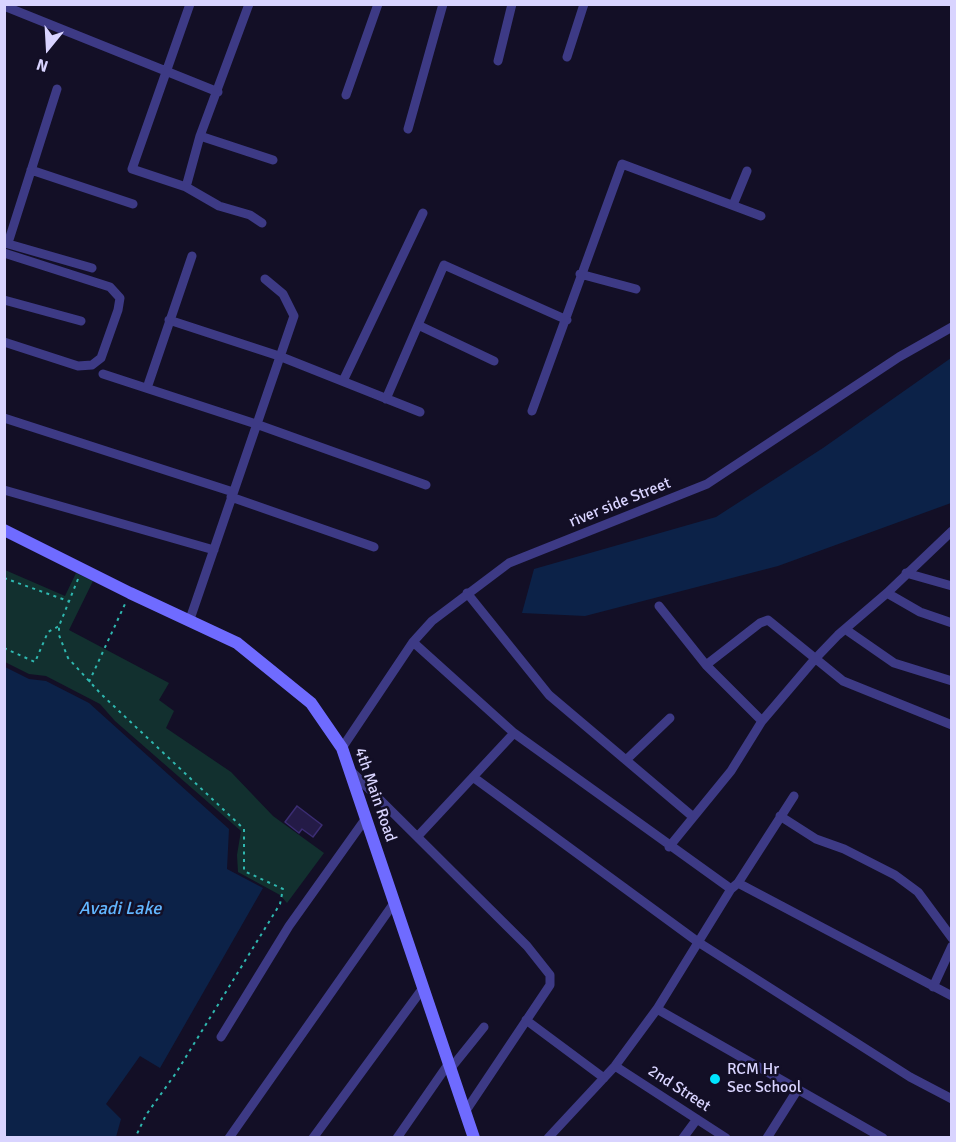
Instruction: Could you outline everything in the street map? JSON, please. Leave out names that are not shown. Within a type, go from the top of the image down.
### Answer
[{"type":"main road","name":"4th Main Road","points":[[4,530],[82,570],[237,643],[311,703],[342,748],[474,1137]]},
{"type":"street","points":[[186,187],[200,136],[249,4]]},
{"type":"street","points":[[346,95],[378,4]]},
{"type":"street","points":[[408,129],[443,4]]},
{"type":"street","points":[[498,61],[512,4]]},
{"type":"street","points":[[567,57],[584,4]]},
{"type":"street","points":[[189,5],[168,72],[132,169],[186,187],[219,206],[250,215],[262,223]]},
{"type":"street","points":[[4,6],[218,92]]},
{"type":"street","points":[[57,89],[6,243],[92,268]]},
{"type":"street","points":[[200,136],[273,160]]},
{"type":"street","points":[[532,411],[567,320],[580,274],[622,164],[761,216]]},
{"type":"street","points":[[31,170],[133,204]]},
{"type":"street","points":[[733,205],[747,171]]},
{"type":"street","points":[[342,381],[423,213]]},
{"type":"street","points":[[4,253],[110,287],[120,298],[101,358],[92,365],[78,366],[4,342]]},
{"type":"street","points":[[147,388],[192,256]]},
{"type":"street","points":[[387,399],[444,265],[567,320]]},
{"type":"street","points":[[580,274],[636,289]]},
{"type":"street","points":[[190,620],[294,316],[283,294],[265,279]]},
{"type":"street","points":[[4,300],[81,321]]},
{"type":"street","points":[[169,320],[279,356],[420,412]]},
{"type":"street","points":[[418,324],[494,361]]},
{"type":"street","name":"river side Street","points":[[342,748],[413,642],[432,621],[509,563],[707,484],[899,357],[951,327]]},
{"type":"street","points":[[104,374],[256,424],[426,484]]},
{"type":"street","points":[[4,418],[232,494],[374,547]]},
{"type":"street","points":[[4,490],[214,550]]},
{"type":"street","points":[[669,847],[730,771],[762,721],[814,660],[951,531]]},
{"type":"street","points":[[906,573],[951,586]]},
{"type":"street","points":[[467,593],[549,695],[692,816]]},
{"type":"street","points":[[887,593],[920,612],[951,622]]},
{"type":"street","points":[[659,606],[706,665],[762,721]]},
{"type":"street","points":[[706,665],[760,623],[768,620],[814,660],[843,681],[951,725]]},
{"type":"street","points":[[845,629],[894,663],[951,681]]},
{"type":"street","points":[[413,642],[514,734],[669,847],[734,886],[951,996]]},
{"type":"street","points":[[626,760],[670,718]]},
{"type":"street","points":[[418,836],[514,734]]},
{"type":"street","points":[[349,769],[527,946],[550,975],[550,985],[465,1112]]},
{"type":"street","points":[[473,777],[698,942],[910,1077],[951,1100]]},
{"type":"street","points":[[548,1137],[615,1066],[657,1009],[794,796]]},
{"type":"street","points":[[780,816],[816,839],[844,849],[895,875],[918,892],[951,938]]},
{"type":"street","points":[[221,1037],[295,916],[366,818]]},
{"type":"street","points":[[229,1137],[394,903]]},
{"type":"street","points":[[933,987],[951,946]]},
{"type":"street","points":[[313,1137],[423,988]]},
{"type":"street","points":[[657,1009],[884,1137]]},
{"type":"street","points":[[526,1020],[604,1078]]},
{"type":"street","points":[[397,1137],[450,1066],[484,1027]]},
{"type":"street","name":"2nd Street","points":[[615,1066],[726,1137]]},
{"type":"street","points":[[767,1137],[798,1089]]},
{"type":"street","points":[[682,1137],[697,1119]]},
{"type":"path","points":[[82,570],[59,626],[59,635],[68,658],[89,682],[244,829],[242,867],[246,873],[283,889],[280,904],[176,1073],[146,1115],[135,1137]]},
{"type":"path","points":[[4,578],[68,601]]},
{"type":"path","points":[[89,682],[130,593]]},
{"type":"path","points":[[4,648],[34,662],[48,632],[59,626]]},
{"type":"green space","points":[[5,570],[65,596],[76,573],[93,581],[69,630],[169,683],[159,700],[174,711],[166,728],[231,772],[273,816],[324,853],[287,903],[280,895],[238,872],[237,855],[241,831],[115,721],[100,704],[46,676],[29,674],[5,662]]},
{"type":"water","points":[[951,358],[951,503],[778,566],[585,616],[522,613],[534,569],[716,517],[823,448]]},
{"type":"water","name":"Avadi Lake","points":[[5,667],[29,679],[46,681],[89,703],[229,829],[227,869],[263,888],[160,1068],[140,1056],[106,1104],[121,1119],[116,1137],[5,1137]]},
{"type":"building","points":[[297,806],[322,825],[313,837],[302,829],[299,833],[285,822]]},
{"type":"place","name":"RCM Hr Sec School","points":[[715,1079]]}]
